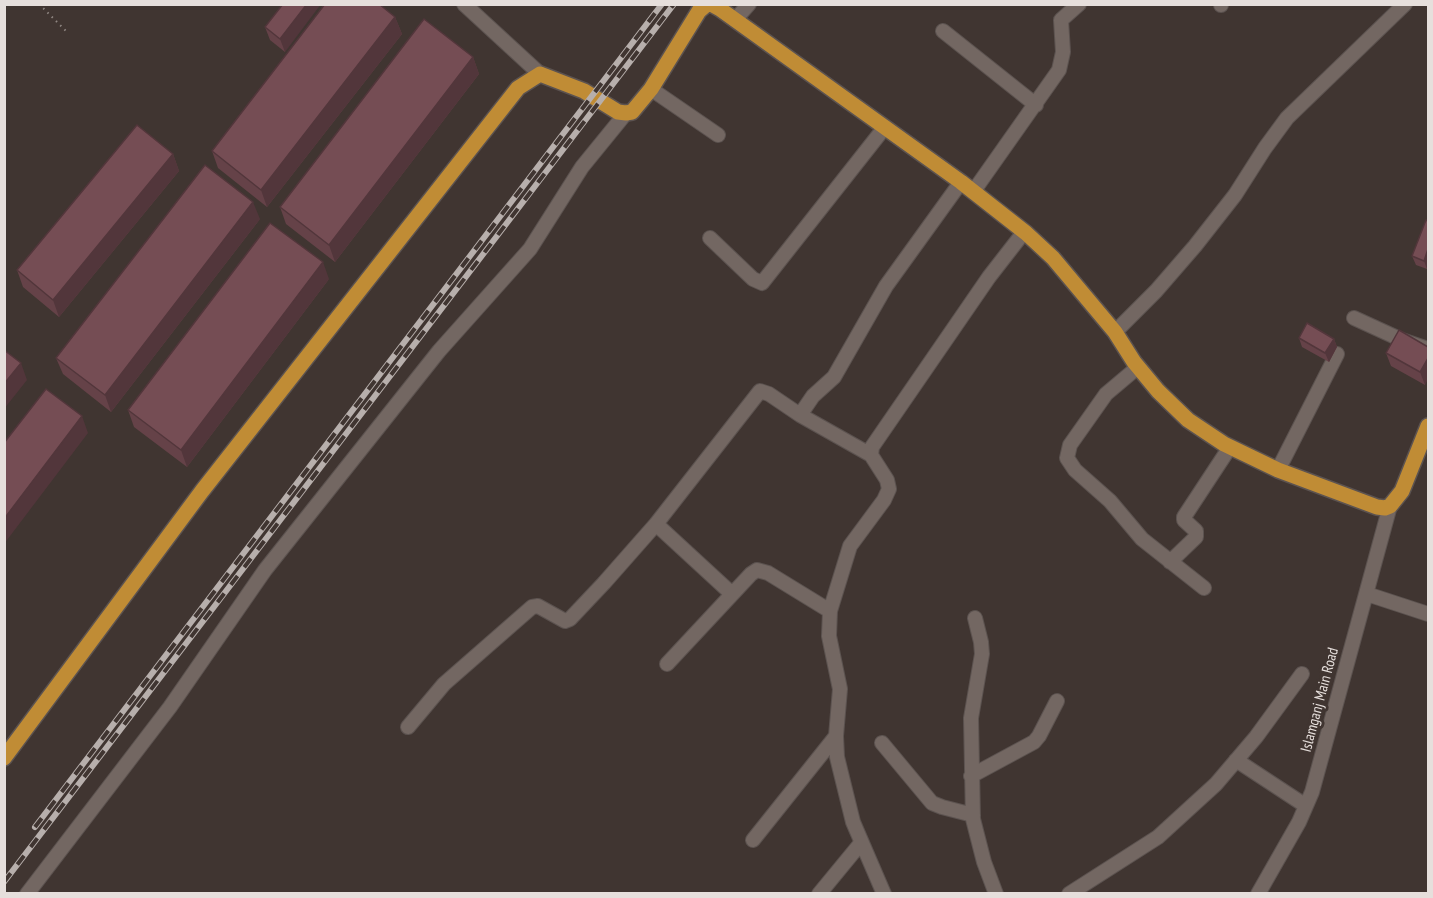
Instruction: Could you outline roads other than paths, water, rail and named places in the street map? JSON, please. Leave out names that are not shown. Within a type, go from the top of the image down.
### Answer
[{"type":"main road","points":[[4,758],[202,491],[518,87],[540,74],[584,91],[618,112],[632,112],[651,89],[699,11],[709,4],[885,127],[1024,232],[1053,258],[1115,332],[1138,367],[1158,391],[1188,420],[1230,447],[1278,470],[1377,507],[1390,506],[1402,491],[1428,426]]},
{"type":"street","points":[[464,4],[540,74]]},
{"type":"street","points":[[735,20],[749,4]]},
{"type":"street","points":[[800,415],[813,396],[834,377],[876,301],[1036,105],[1061,64],[1063,52],[1061,20],[1079,4]]},
{"type":"street","points":[[1115,332],[1156,291],[1201,238],[1235,195],[1287,118],[1405,4]]},
{"type":"street","points":[[943,31],[1036,105]]},
{"type":"street","points":[[651,89],[718,135]]},
{"type":"street","points":[[27,894],[170,707],[266,570],[439,351],[524,256],[582,167],[626,113]]},
{"type":"street","points":[[710,238],[753,279],[762,283],[885,127]]},
{"type":"street","points":[[871,455],[874,443],[989,277],[1024,232]]},
{"type":"street","points":[[1354,318],[1428,349]]},
{"type":"street","points":[[1278,470],[1337,354]]},
{"type":"street","points":[[1138,367],[1117,382],[1106,394],[1070,445],[1067,458],[1075,470],[1110,501],[1137,534],[1204,588]]},
{"type":"street","points":[[408,727],[444,684],[532,607],[538,606],[562,620],[570,619],[656,524],[760,391],[769,394],[800,415],[871,455],[887,480],[889,489],[884,500],[850,546],[830,611],[829,636],[840,689],[836,736],[837,757],[848,806],[861,843],[884,894]]},
{"type":"street","points":[[1170,562],[1197,535],[1184,517],[1230,447]]},
{"type":"street","name":"Islamganj Main Road","points":[[1258,894],[1306,806],[1332,722],[1390,506]]},
{"type":"street","points":[[656,524],[732,594]]},
{"type":"street","points":[[667,664],[751,574],[761,570],[830,611]]},
{"type":"street","points":[[1367,594],[1428,614]]},
{"type":"street","points":[[975,618],[982,654],[972,709],[973,815],[984,862],[996,894]]},
{"type":"street","points":[[1069,894],[1093,887],[1158,837],[1216,784],[1256,737],[1302,674]]},
{"type":"street","points":[[971,776],[1034,742],[1057,701]]},
{"type":"street","points":[[753,840],[836,736]]},
{"type":"street","points":[[882,743],[932,803],[973,815]]},
{"type":"street","points":[[1236,760],[1306,806]]},
{"type":"street","points":[[819,894],[861,843]]},
{"type":"railway","points":[[35,827],[662,4]]},
{"type":"railway","points":[[4,882],[674,4]]}]
